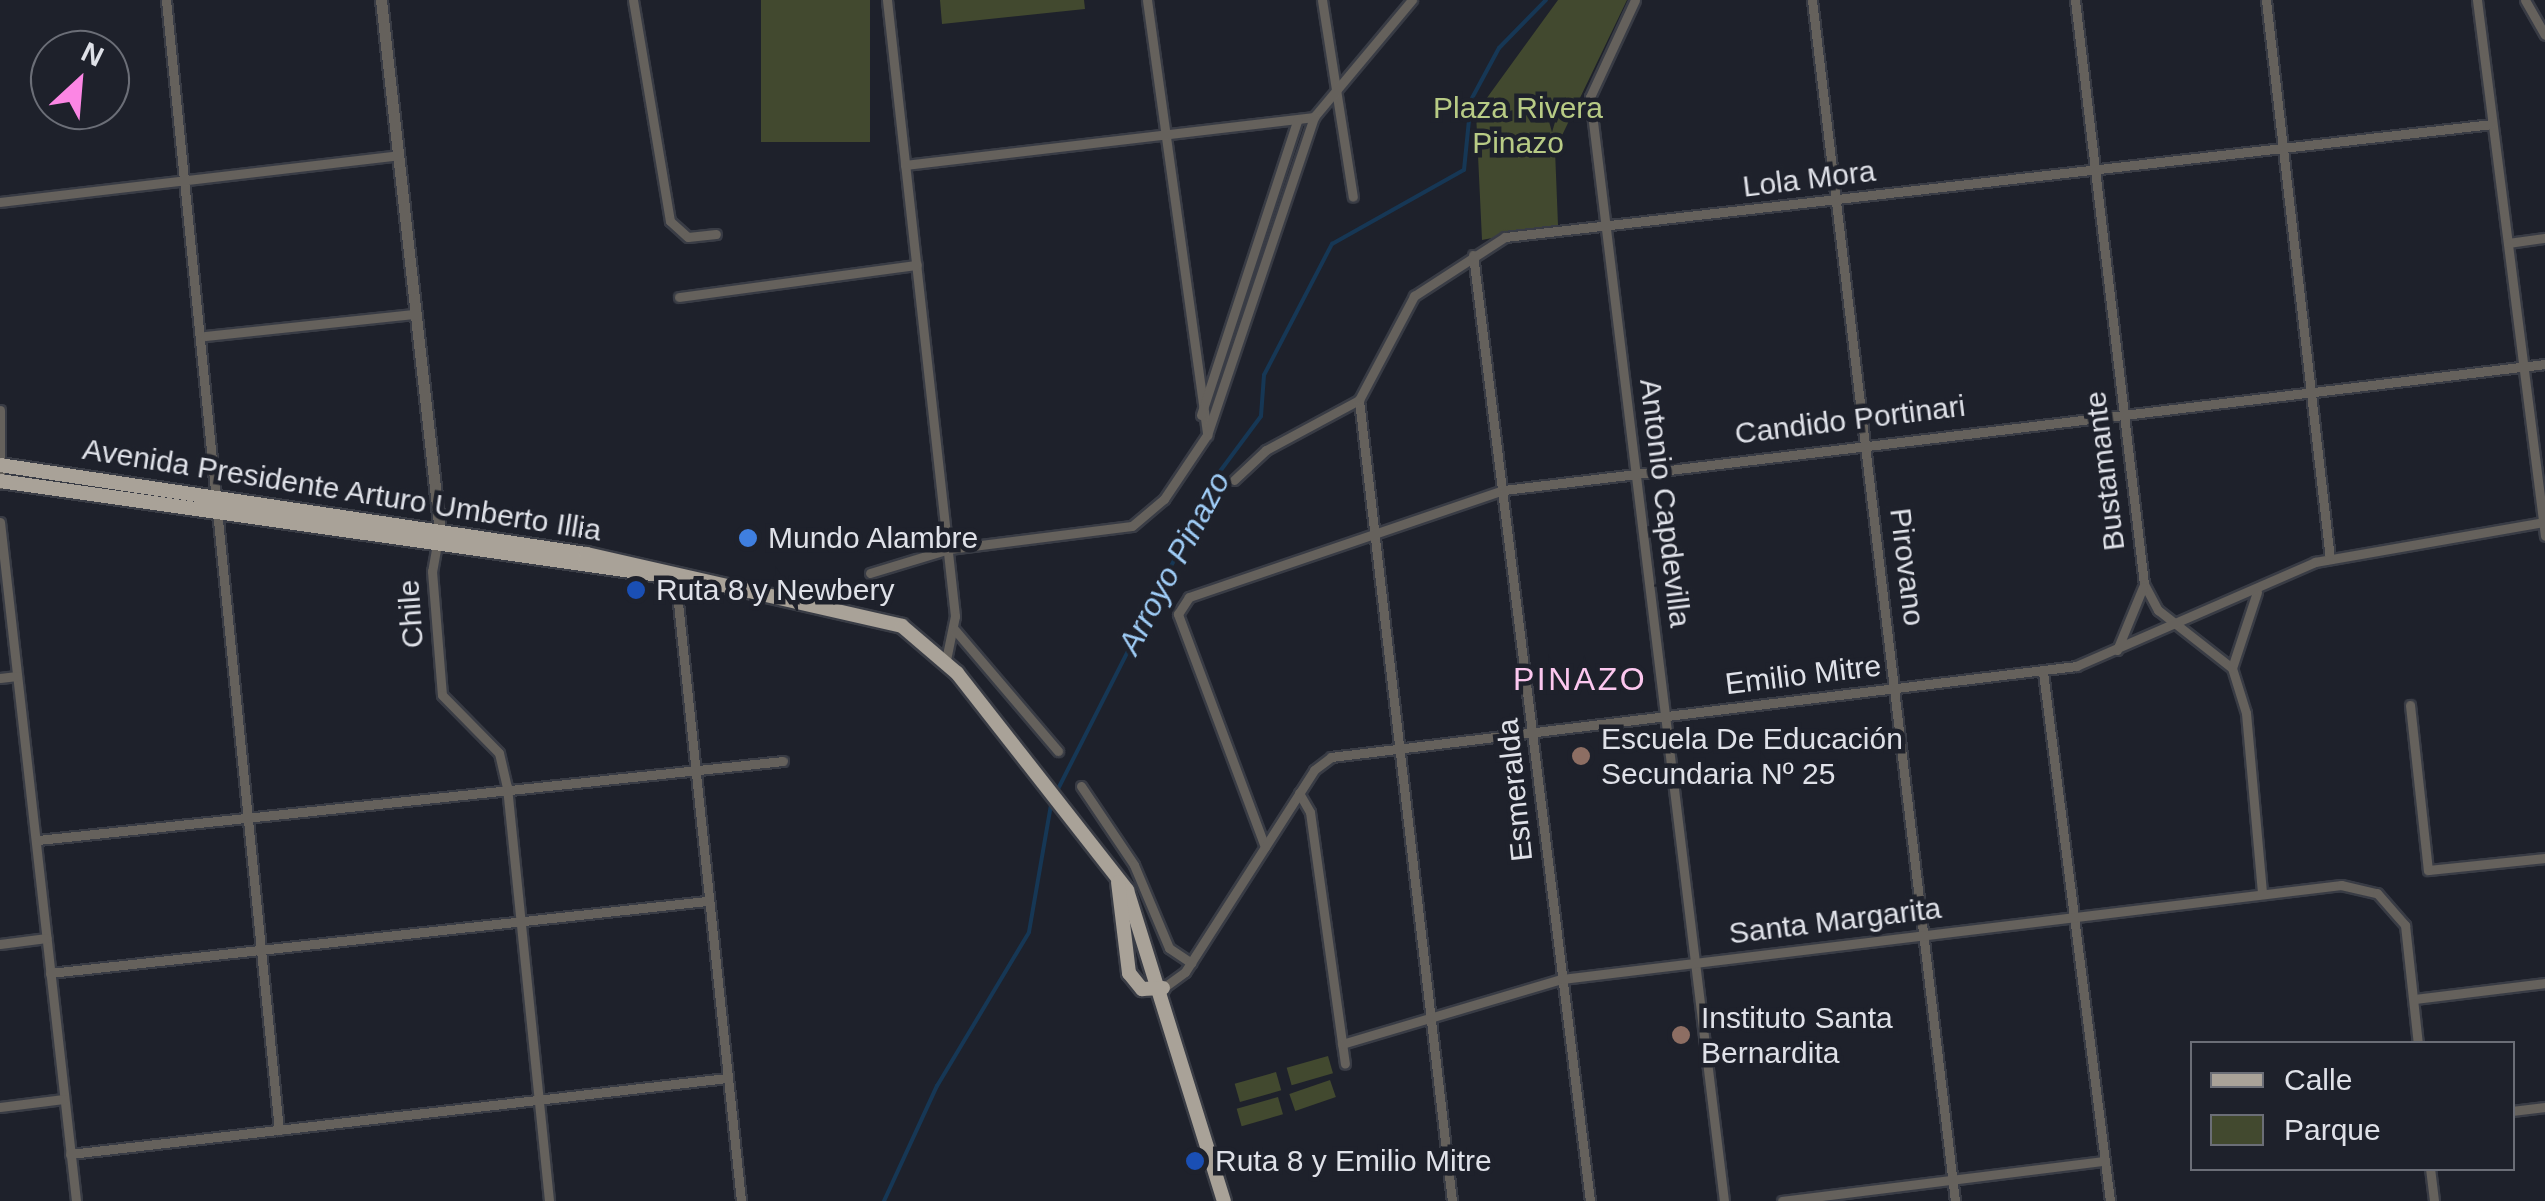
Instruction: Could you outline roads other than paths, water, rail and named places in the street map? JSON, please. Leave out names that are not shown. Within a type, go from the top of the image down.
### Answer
[{"type":"main road","name":"Avenida Presidente Arturo Umberto Illia","points":[[1,475],[675,574],[884,618],[946,660],[1117,872],[1163,988],[1224,1201]]},
{"type":"main road","points":[[1117,872],[1129,973],[1142,989],[1163,988]]},
{"type":"street","points":[[166,0],[205,336],[246,814],[279,1130]]},
{"type":"street","name":"Chile","points":[[380,0],[438,539],[442,696],[499,753],[507,788],[549,1201]]},
{"type":"street","points":[[634,0],[670,221],[688,238],[716,234]]},
{"type":"street","points":[[887,0],[949,549],[955,630],[946,660]]},
{"type":"street","points":[[1148,0],[1162,134],[1186,256],[1199,419],[1206,434]]},
{"type":"street","points":[[1322,0],[1332,96],[1352,197]]},
{"type":"street","points":[[870,573],[949,549],[1132,526],[1184,477],[1206,434],[1314,117],[1412,0]]},
{"type":"street","name":"Antonio Capdevilla","points":[[1635,0],[1591,86],[1604,226],[1724,1201]]},
{"type":"street","name":"Pirovano","points":[[1812,0],[1955,1201]]},
{"type":"street","name":"Bustamante","points":[[2075,0],[2144,584],[2180,626],[2232,668]]},
{"type":"street","points":[[2266,0],[2330,559]]},
{"type":"street","points":[[2477,0],[2545,536]]},
{"type":"street","points":[[2525,0],[2545,35]]},
{"type":"street","points":[[905,165],[1314,117]]},
{"type":"street","points":[[1199,419],[1298,119]]},
{"type":"street","name":"Lola Mora","points":[[1359,400],[1414,296],[1505,237],[2492,124]]},
{"type":"street","points":[[0,202],[398,155]]},
{"type":"street","points":[[2508,243],[2545,238]]},
{"type":"street","name":"Esmeralda","points":[[1473,255],[1590,1201]]},
{"type":"street","points":[[678,297],[918,265]]},
{"type":"street","points":[[205,336],[414,314]]},
{"type":"street","name":"Candido Portinari","points":[[1265,847],[1178,604],[1504,490],[1636,471],[2545,364]]},
{"type":"street","points":[[1234,480],[1266,450],[1359,400],[1369,535],[1432,1016],[1452,1201]]},
{"type":"street","points":[[0,410],[1,475]]},
{"type":"street","points":[[0,522],[76,1201]]},
{"type":"street","name":"Emilio Mitre","points":[[1163,988],[1191,963],[1299,793],[1331,757],[1398,745],[2043,672],[2116,651],[2180,626],[2330,559],[2544,522]]},
{"type":"street","points":[[675,574],[706,901],[741,1201]]},
{"type":"street","points":[[2116,651],[2144,584]]},
{"type":"street","points":[[2259,589],[2243,612],[2232,668],[2246,714],[2262,893]]},
{"type":"street","points":[[955,630],[1058,751]]},
{"type":"street","points":[[2043,672],[2110,1201]]},
{"type":"street","points":[[0,678],[17,676]]},
{"type":"street","points":[[2410,705],[2428,870],[2545,858]]},
{"type":"street","points":[[38,840],[692,764],[783,761]]},
{"type":"street","points":[[1080,786],[1134,865],[1169,948],[1191,963]]},
{"type":"street","points":[[1299,793],[1310,812],[1345,1064]]},
{"type":"street","name":"Santa Margarita","points":[[1342,1044],[1562,978],[2341,885],[2378,893],[2404,925],[2415,999]]},
{"type":"street","points":[[50,973],[519,918],[706,901]]},
{"type":"street","points":[[0,944],[47,938]]},
{"type":"street","points":[[2418,1041],[2415,999],[2545,983]]},
{"type":"street","points":[[70,1154],[727,1078]]},
{"type":"street","points":[[0,1107],[63,1099]]},
{"type":"street","points":[[2515,1110],[2545,1107]]},
{"type":"street","points":[[1782,1201],[2104,1161]]},
{"type":"street","points":[[2430,1171],[2434,1201]]},
{"type":"waterway","name":"Arroyo Pinazo","points":[[1057,791],[1218,474],[1261,416],[1264,375],[1332,244],[1464,170],[1471,100],[1499,48],[1546,0]]},
{"type":"waterway","name":"Arroyo Pinazo","points":[[884,1201],[937,1086],[1029,932],[1052,799]]},
{"type":"place","name":"Mundo Alambre","points":[[748,538]]},
{"type":"place","name":"Ruta 8 y Newbery","points":[[636,590]]},
{"type":"place","name":"Escuela De Educación Secundaria Nº 25","points":[[1581,756]]},
{"type":"place","name":"Instituto Santa Bernardita","points":[[1681,1035]]},
{"type":"place","name":"Ruta 8 y Emilio Mitre","points":[[1195,1161]]},
{"type":"district","name":"PINAZO","points":[[1580,679]]},
{"type":"park label","name":"Plaza Rivera Pinazo","points":[[1518,125]]}]
